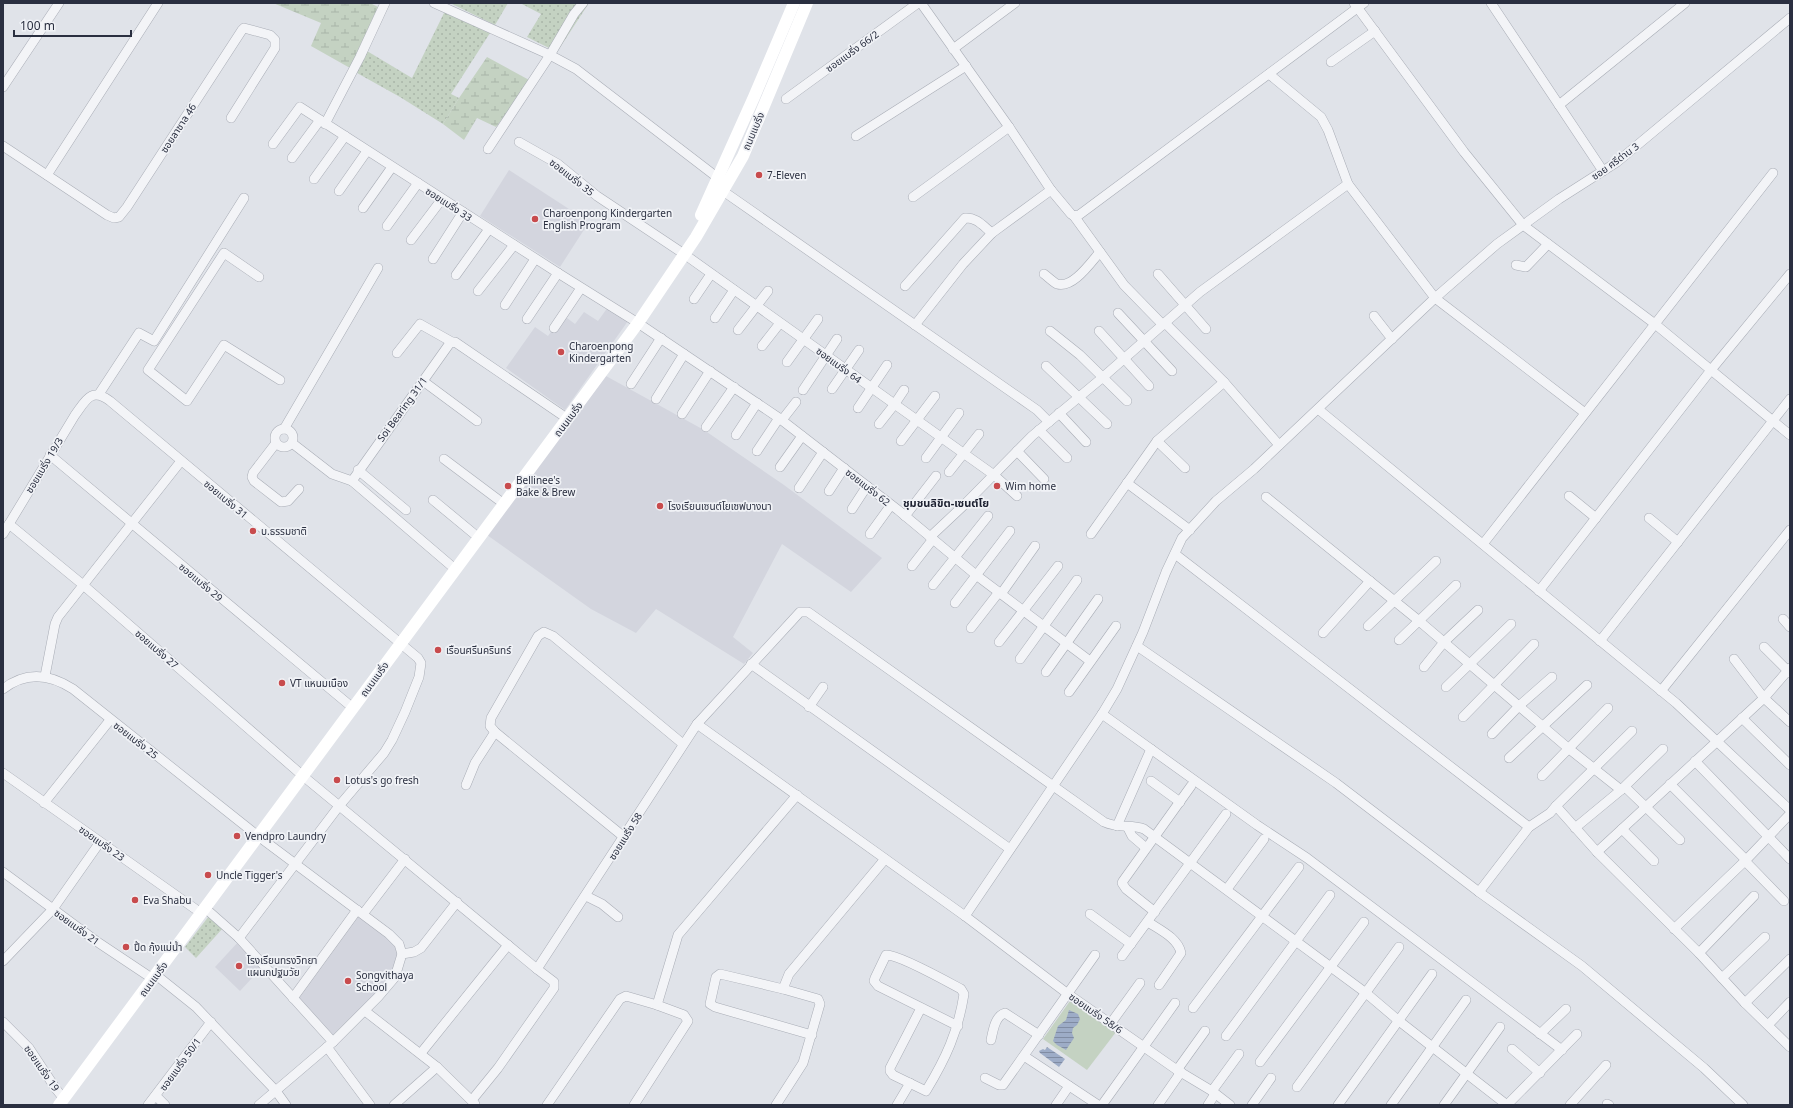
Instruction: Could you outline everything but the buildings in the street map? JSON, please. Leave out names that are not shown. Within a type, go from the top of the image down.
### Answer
[{"type":"main road","name":"ถนนแบริ่ง","points":[[685,253],[794,3]]},
{"type":"main road","name":"ถนนแบริ่ง","points":[[64,1102],[203,910],[455,568],[568,419],[638,323],[696,237],[742,156],[807,3]]},
{"type":"street","points":[[3,87],[59,3]]},
{"type":"street","points":[[47,175],[158,3]]},
{"type":"street","points":[[292,158],[322,122],[360,57],[385,3]]},
{"type":"street","points":[[434,3],[550,55],[576,69],[718,178]]},
{"type":"street","points":[[488,148],[550,55],[574,14],[583,3]]},
{"type":"street","points":[[919,3],[966,66],[1051,190],[1074,216],[1124,286],[1224,382],[1280,445]]},
{"type":"street","name":"ซอยแบริ่ง 66/2","points":[[786,99],[919,3]]},
{"type":"street","points":[[953,49],[1015,3]]},
{"type":"street","points":[[1491,3],[1603,171]]},
{"type":"street","points":[[1559,105],[1685,3]]},
{"type":"street","points":[[1074,216],[1079,215],[1359,5],[1375,31],[1464,152],[1523,225],[1655,324],[1790,435]]},
{"type":"street","name":"ซอย ศรีด่าน 3","points":[[965,916],[1102,714],[1117,689],[1182,538],[1216,501],[1280,445],[1435,298],[1497,244],[1559,199],[1617,162],[1790,18]]},
{"type":"street","name":"ซอยลาซาล 46","points":[[3,146],[107,215],[114,218],[119,218],[242,30],[244,28],[270,35],[275,40],[275,48],[231,118]]},
{"type":"street","points":[[1331,62],[1375,31]]},
{"type":"street","points":[[856,136],[966,66]]},
{"type":"street","points":[[1269,74],[1321,117],[1328,130],[1348,184],[1435,298],[1585,413]]},
{"type":"street","name":"ซอยแบริ่ง 33","points":[[273,144],[300,107],[418,184],[638,323]]},
{"type":"street","points":[[913,197],[1009,127]]},
{"type":"street","points":[[314,179],[345,136]]},
{"type":"street","name":"ซอยแบริ่ง 35","points":[[519,142],[558,164],[597,196],[685,253]]},
{"type":"street","points":[[340,191],[367,151]]},
{"type":"street","points":[[363,208],[392,167]]},
{"type":"street","points":[[1483,544],[1773,172]]},
{"type":"street","points":[[387,226],[418,184]]},
{"type":"street","points":[[912,566],[931,538],[1039,430],[1102,378],[1200,292],[1348,184]]},
{"type":"street","points":[[915,325],[963,264],[992,233],[1051,190]]},
{"type":"street","points":[[723,191],[1037,410],[1049,422]]},
{"type":"street","points":[[99,394],[139,333],[154,341],[244,198]]},
{"type":"street","points":[[411,240],[442,199]]},
{"type":"street","points":[[433,259],[463,212]]},
{"type":"street","points":[[905,286],[965,218],[977,220],[992,233]]},
{"type":"street","points":[[456,275],[489,229]]},
{"type":"street","points":[[1516,265],[1526,267],[1548,244]]},
{"type":"street","points":[[478,291],[514,245]]},
{"type":"street","points":[[1044,274],[1057,284],[1065,284],[1080,276],[1100,252]]},
{"type":"street","points":[[259,277],[224,253],[148,370],[187,402],[224,344],[280,380]]},
{"type":"street","name":"ซอยแบริ่ง 64","points":[[685,253],[711,274],[994,475],[1017,496]]},
{"type":"street","points":[[505,305],[536,259]]},
{"type":"street","points":[[298,489],[288,501],[281,502],[254,481],[252,477],[276,443],[276,434],[284,429],[378,268]]},
{"type":"street","points":[[527,319],[558,273]]},
{"type":"street","points":[[694,299],[711,274]]},
{"type":"street","points":[[1158,274],[1206,329]]},
{"type":"street","points":[[1539,590],[1711,370],[1790,274]]},
{"type":"street","points":[[554,328],[581,288]]},
{"type":"street","points":[[715,318],[734,290]]},
{"type":"street","points":[[738,330],[768,291]]},
{"type":"street","points":[[1118,313],[1172,371]]},
{"type":"street","points":[[1374,316],[1392,339]]},
{"type":"street","points":[[787,362],[818,319]]},
{"type":"street","name":"ซอยแบริ่ง 62","points":[[638,323],[781,419],[905,516],[976,575],[1090,661]]},
{"type":"street","points":[[762,346],[780,323]]},
{"type":"street","points":[[397,353],[420,324],[452,342],[455,342],[568,419]]},
{"type":"street","points":[[1050,331],[1083,358],[1127,401]]},
{"type":"street","points":[[1099,331],[1149,386]]},
{"type":"street","points":[[631,384],[661,338]]},
{"type":"street","points":[[802,390],[837,339]]},
{"type":"street","name":"Soi Bearing 31/1","points":[[352,480],[452,342]]},
{"type":"street","points":[[832,389],[859,350]]},
{"type":"street","points":[[656,399],[684,354]]},
{"type":"street","points":[[858,408],[887,365]]},
{"type":"street","points":[[1046,366],[1107,424]]},
{"type":"street","points":[[682,414],[710,371]]},
{"type":"street","points":[[423,381],[477,421]]},
{"type":"street","points":[[1091,534],[1157,441],[1224,382]]},
{"type":"street","points":[[706,426],[734,388]]},
{"type":"street","points":[[879,424],[904,390]]},
{"type":"street","name":"ซอยแบริ่ง 19/3","points":[[3,534],[50,455],[88,398],[93,394],[99,394]]},
{"type":"street","name":"ซอยแบริ่ง 31","points":[[99,394],[110,401],[418,658],[421,663],[419,677],[392,740],[384,753],[339,806]]},
{"type":"street","points":[[901,441],[935,396]]},
{"type":"street","points":[[1600,641],[1790,399]]},
{"type":"street","points":[[757,452],[781,419],[796,402]]},
{"type":"street","points":[[736,435],[757,403]]},
{"type":"street","points":[[1318,409],[1661,691],[1717,741],[1790,810]]},
{"type":"street","points":[[926,458],[959,413]]},
{"type":"street","points":[[1059,413],[1086,442]]},
{"type":"street","points":[[284,429],[292,434],[292,443]]},
{"type":"street","points":[[1039,430],[1068,458]]},
{"type":"street","points":[[948,472],[979,434]]},
{"type":"street","points":[[780,467],[802,436]]},
{"type":"street","points":[[1157,441],[1185,468]]},
{"type":"street","points":[[276,443],[284,447],[292,443]]},
{"type":"street","points":[[292,443],[332,474],[352,480],[455,568]]},
{"type":"street","points":[[1017,451],[1044,478]]},
{"type":"street","points":[[799,488],[823,452]]},
{"type":"street","name":"ซอยแบริ่ง 29","points":[[50,455],[353,708]]},
{"type":"street","points":[[444,459],[504,504]]},
{"type":"street","points":[[3,689],[18,680],[45,676],[55,624],[58,617],[82,584],[132,524],[181,461]]},
{"type":"street","points":[[829,491],[844,468]]},
{"type":"street","points":[[358,470],[406,510]]},
{"type":"street","points":[[905,516],[936,476]]},
{"type":"street","points":[[1127,483],[1190,530]]},
{"type":"street","points":[[852,509],[867,486]]},
{"type":"street","points":[[1569,496],[1596,518]]},
{"type":"street","points":[[1266,497],[1418,620],[1543,725],[1568,748],[1645,807],[1680,840]]},
{"type":"street","points":[[433,500],[479,538]]},
{"type":"street","points":[[870,534],[891,505]]},
{"type":"street","points":[[933,585],[988,516]]},
{"type":"street","points":[[1649,518],[1678,542]]},
{"type":"street","name":"ซอยแบริ่ง 27","points":[[9,524],[82,584],[303,776]]},
{"type":"street","points":[[1661,691],[1790,530]]},
{"type":"street","points":[[955,603],[1010,531]]},
{"type":"street","points":[[971,628],[1000,593],[1035,546]]},
{"type":"street","points":[[1175,554],[1529,827]]},
{"type":"street","points":[[1368,626],[1395,602],[1436,561]]},
{"type":"street","points":[[999,642],[1058,566]]},
{"type":"street","points":[[1020,659],[1077,580]]},
{"type":"street","points":[[1323,633],[1370,581]]},
{"type":"street","points":[[1399,640],[1456,585]]},
{"type":"street","points":[[1046,672],[1065,642],[1098,599]]},
{"type":"street","points":[[1424,667],[1444,642],[1478,610]]},
{"type":"street","name":"ซอยแบริ่ง 58","points":[[537,969],[697,724],[800,612],[804,611],[1053,785]]},
{"type":"street","points":[[1783,619],[1790,627]]},
{"type":"street","points":[[1446,687],[1511,624]]},
{"type":"street","points":[[1069,692],[1116,626]]},
{"type":"street","points":[[624,837],[495,732],[490,726],[491,718],[538,636],[544,632],[553,636],[683,744]]},
{"type":"street","points":[[1463,717],[1534,644]]},
{"type":"street","points":[[1136,646],[1336,783],[1479,892],[1582,966],[1704,1068],[1743,1105]]},
{"type":"street","points":[[1597,852],[1764,698],[1789,670],[1764,647]]},
{"type":"street","points":[[1734,659],[1764,698],[1790,722]]},
{"type":"street","points":[[751,664],[809,707],[1010,849]]},
{"type":"street","name":"ซอยแบริ่ง 25","points":[[45,676],[55,679],[73,689],[110,720],[258,836],[360,912],[395,940],[399,944],[402,954]]},
{"type":"street","points":[[1492,734],[1519,706],[1552,677]]},
{"type":"street","points":[[1509,758],[1587,685]]},
{"type":"street","points":[[809,707],[823,687]]},
{"type":"street","points":[[1542,776],[1608,708]]},
{"type":"street","points":[[1102,714],[1257,825],[1307,858],[1562,1050]]},
{"type":"street","points":[[1742,718],[1790,765]]},
{"type":"street","points":[[44,803],[110,720]]},
{"type":"street","points":[[697,724],[965,916]]},
{"type":"street","points":[[1479,892],[1529,827],[1550,813],[1593,768],[1632,731]]},
{"type":"street","points":[[466,785],[475,763],[495,732]]},
{"type":"street","points":[[1117,826],[1151,748]]},
{"type":"street","points":[[1575,828],[1623,789],[1663,749]]},
{"type":"street","points":[[1695,761],[1790,859]]},
{"type":"street","name":"ซอยแบริ่ง 23","points":[[3,773],[100,842],[203,910],[239,938],[293,998],[330,1044],[370,1105]]},
{"type":"street","points":[[303,776],[554,982],[554,988],[473,1102],[421,1053],[365,1011]]},
{"type":"street","points":[[1151,781],[1180,802]]},
{"type":"street","points":[[1670,784],[1746,860],[1784,901]]},
{"type":"street","points":[[1053,785],[1104,822],[1128,828],[1138,827],[1155,836],[1366,993],[1399,1021],[1507,1105],[1577,1034]]},
{"type":"street","points":[[1155,912],[1126,889],[1122,883],[1191,786]]},
{"type":"street","points":[[657,1005],[678,935],[797,795]]},
{"type":"street","points":[[239,938],[339,806]]},
{"type":"street","points":[[1556,806],[1597,852],[1699,953],[1745,1003],[1790,1047]]},
{"type":"street","points":[[1122,956],[1226,814]]},
{"type":"street","points":[[1674,929],[1746,860],[1790,814]]},
{"type":"street","points":[[1128,828],[1132,836],[1146,848]]},
{"type":"street","points":[[1622,829],[1654,861]]},
{"type":"street","points":[[1227,889],[1264,839]]},
{"type":"street","points":[[3,961],[53,909],[100,842]]},
{"type":"street","points":[[783,989],[791,969],[885,859]]},
{"type":"street","points":[[293,998],[360,912],[405,860]]},
{"type":"street","points":[[1193,1008],[1299,866]]},
{"type":"street","name":"ซอยแบริ่ง 21","points":[[3,872],[99,943],[186,999],[211,1022],[276,1091],[286,1105]]},
{"type":"street","points":[[1226,1036],[1330,895]]},
{"type":"street","points":[[586,896],[602,904],[618,917]]},
{"type":"street","points":[[1699,953],[1754,896]]},
{"type":"street","points":[[259,1105],[330,1044],[365,1011],[391,983],[397,971],[402,954],[414,952],[421,948],[457,902]]},
{"type":"street","points":[[1090,914],[1131,944]]},
{"type":"street","name":"ซอยแบริ่ง 58/6","points":[[965,916],[1068,994],[1230,1105]]},
{"type":"street","points":[[1148,922],[1176,941],[1180,947],[1181,953],[1159,985]]},
{"type":"street","points":[[1260,1062],[1364,922]]},
{"type":"street","points":[[1722,978],[1765,937]]},
{"type":"street","points":[[421,1053],[508,945]]},
{"type":"street","points":[[1297,1087],[1399,947]]},
{"type":"street","points":[[920,1008],[890,1071],[893,1075],[926,1091],[953,1039],[958,1026],[964,994],[961,989],[894,957],[886,955],[875,978],[875,983],[886,991],[958,1026]]},
{"type":"street","points":[[985,1078],[999,1085],[1004,1085],[1095,955]]},
{"type":"street","points":[[1745,1003],[1790,959]]},
{"type":"street","points":[[776,1105],[803,1063],[812,1035],[820,1001],[813,997],[720,974],[716,977],[710,1004],[715,1007],[812,1035]]},
{"type":"street","points":[[1338,1105],[1432,974]]},
{"type":"street","points":[[1111,1023],[1140,982]]},
{"type":"street","points":[[547,1105],[620,999],[626,996],[684,1015],[688,1021],[634,1105]]},
{"type":"street","points":[[1391,1105],[1466,1000]]},
{"type":"street","points":[[1768,1025],[1790,1002]]},
{"type":"street","points":[[1102,1105],[1175,1003]]},
{"type":"street","points":[[1540,1034],[1566,1009]]},
{"type":"street","points":[[991,1040],[993,1029],[998,1018],[1005,1013],[1039,1035]]},
{"type":"street","name":"ซอยแบริ่ง 19","points":[[3,1022],[29,1048],[64,1102]]},
{"type":"street","name":"ซอยแบริ่ง 50/1","points":[[148,1105],[211,1022]]},
{"type":"street","points":[[1444,1105],[1500,1028]]},
{"type":"street","points":[[1158,1105],[1205,1031]]},
{"type":"street","points":[[1512,1049],[1540,1072]]},
{"type":"street","points":[[1208,1105],[1239,1054]]},
{"type":"street","points":[[1024,1056],[1098,1105]]},
{"type":"street","points":[[1570,1105],[1606,1065]]},
{"type":"street","points":[[394,1105],[437,1067]]},
{"type":"street","points":[[1252,1105],[1271,1078]]},
{"type":"street","points":[[897,1105],[910,1083]]},
{"type":"street","points":[[1056,1105],[1069,1086]]},
{"type":"street","points":[[156,1096],[165,1105]]},
{"type":"shaded area","name":"Charoenpong Kindergarten English Program","points":[[509,170],[589,222],[560,267],[480,216]]},
{"type":"shaded area","name":"Charoenpong Kindergarten","points":[[608,307],[628,321],[565,410],[506,368],[535,327],[548,336],[563,315],[575,324],[584,312],[598,321]]},
{"type":"shaded area","name":"โรงเรียนเซนต์โยเซฟบางนา","points":[[606,376],[704,430],[784,485],[882,558],[851,592],[782,544],[733,637],[753,653],[744,664],[656,609],[636,633],[591,609],[487,535]]},
{"type":"shaded area","name":"Songvithaya School","points":[[357,913],[393,942],[398,949],[396,967],[385,986],[333,1038],[296,996]]},
{"type":"shaded area","name":"โรงเรียนทรงวิทยา แผนกปฐมวัย","points":[[239,941],[264,965],[240,991],[215,967]]},
{"type":"green space","points":[[273,3],[370,3],[378,7],[350,68],[311,46],[321,23]]},
{"type":"green space","points":[[450,3],[508,3],[495,25]]},
{"type":"green space","points":[[520,3],[589,3],[557,52],[527,37],[541,14]]},
{"type":"green space","points":[[445,11],[490,33],[451,94],[459,98],[443,124],[400,97],[357,73],[367,51],[412,78]]},
{"type":"green space","points":[[487,57],[531,81],[496,127],[477,118],[464,140],[443,124]]},
{"type":"green space","points":[[209,916],[223,928],[196,958],[185,947]]},
{"type":"green space","points":[[1070,1001],[1116,1032],[1087,1070],[1043,1039]]},
{"type":"water","points":[[1069,1010],[1078,1014],[1080,1019],[1077,1025],[1073,1028],[1072,1033],[1074,1038],[1066,1050],[1053,1041],[1058,1026],[1066,1020]]},
{"type":"water","points":[[1047,1047],[1065,1059],[1059,1067],[1040,1053],[1039,1051],[1043,1049],[1045,1050]]},
{"type":"place","name":"7-Eleven","points":[[759,175]]},
{"type":"place","name":"Charoenpong Kindergarten English Program","points":[[535,219]]},
{"type":"place","name":"Charoenpong Kindergarten","points":[[561,352]]},
{"type":"place","name":"Bellinee's Bake & Brew","points":[[508,486]]},
{"type":"place","name":"Wim home","points":[[997,486]]},
{"type":"place","name":"โรงเรียนเซนต์โยเซฟบางนา","points":[[660,506]]},
{"type":"place","name":"บ.ธรรมชาติ","points":[[253,531]]},
{"type":"place","name":"เรือนศรีนครินทร์","points":[[438,650]]},
{"type":"place","name":"VT แหนมเนือง","points":[[282,683]]},
{"type":"place","name":"Lotus's go fresh","points":[[337,780]]},
{"type":"place","name":"Vendpro Laundry","points":[[237,836]]},
{"type":"place","name":"Uncle Tigger's","points":[[208,875]]},
{"type":"place","name":"Eva Shabu","points":[[135,900]]},
{"type":"place","name":"ปื้ด กุ้งแม่น้ำ","points":[[126,947]]},
{"type":"place","name":"โรงเรียนทรงวิทยา แผนกปฐมวัย","points":[[239,966]]},
{"type":"place","name":"Songvithaya School","points":[[348,981]]},
{"type":"district","name":"ชุมชนลิขิต-เซนต์โย","points":[[946,503]]}]
